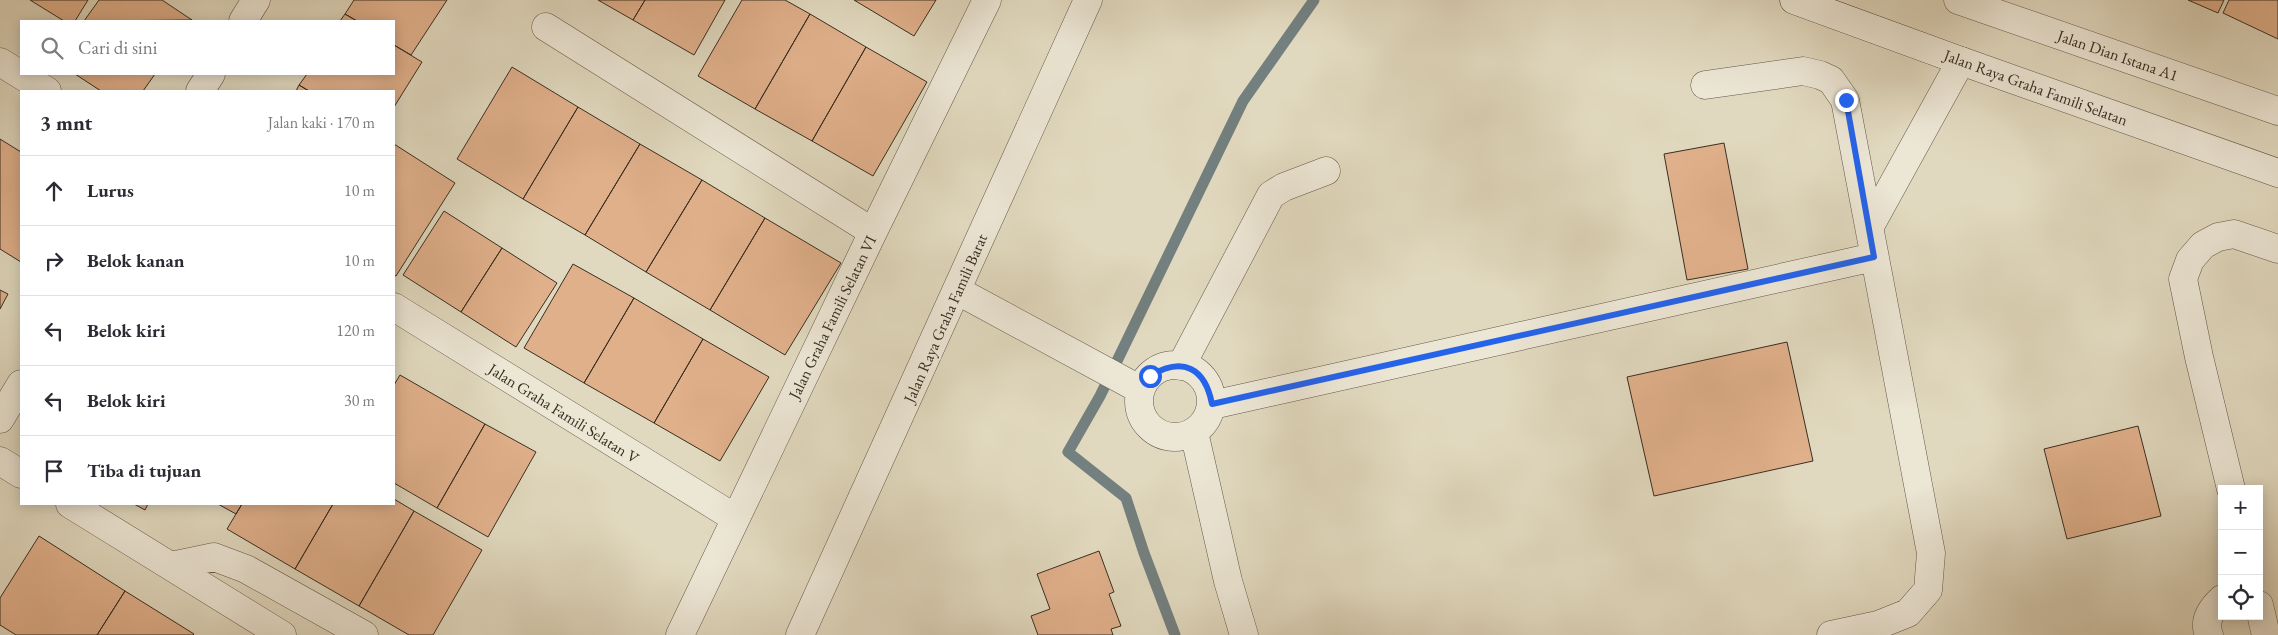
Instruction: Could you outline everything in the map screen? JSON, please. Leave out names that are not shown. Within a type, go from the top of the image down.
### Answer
[{"type":"street","points":[[244,20],[256,0]]},
{"type":"street","name":"Jalan Graha Famili Selatan VI","points":[[680,635],[873,232],[987,0]]},
{"type":"street","name":"Jalan Raya Graha Famili Barat","points":[[800,635],[958,291],[1088,0]]},
{"type":"street","name":"Jalan Raya Graha Famili Selatan","points":[[1794,0],[2278,173]]},
{"type":"street","name":"Jalan Dian Istana A1","points":[[1958,0],[2278,110]]},
{"type":"street","points":[[546,28],[873,232]]},
{"type":"street","points":[[1870,226],[1961,61]]},
{"type":"street","points":[[0,62],[20,75]]},
{"type":"street","points":[[1705,85],[1803,71],[1820,74],[1831,80],[1846,100],[1931,553],[1928,590],[1908,613],[1878,625],[1831,635]]},
{"type":"street","points":[[21,75],[44,90]]},
{"type":"street","points":[[201,90],[210,75]]},
{"type":"street","points":[[1181,366],[1271,195],[1284,187],[1326,171]]},
{"type":"street","points":[[2230,485],[2199,357],[2183,279],[2190,260],[2203,245],[2218,237],[2234,234],[2278,249]]},
{"type":"street","points":[[1212,404],[1874,257]]},
{"type":"street","points":[[958,291],[1136,388]]},
{"type":"street","name":"Jalan Graha Famili Selatan V","points":[[395,308],[735,518]]},
{"type":"street","points":[[1181,366],[1197,372],[1208,386],[1212,404],[1207,420],[1194,432],[1178,438],[1160,435],[1146,424],[1139,408],[1136,388],[1164,367],[1181,366]]},
{"type":"street","points":[[0,419],[20,386]]},
{"type":"street","points":[[1194,432],[1228,581],[1244,635]]},
{"type":"street","points":[[0,460],[20,473]]},
{"type":"street","points":[[72,505],[282,635]]},
{"type":"street","points":[[171,566],[214,556],[246,569],[364,635]]},
{"type":"street","points":[[2209,635],[2206,628],[2208,617],[2218,603]]},
{"type":"building","points":[[30,0],[88,0],[76,20],[62,20]]},
{"type":"building","points":[[99,0],[162,0],[192,20],[85,20]]},
{"type":"building","points":[[354,0],[447,0],[411,55],[395,46],[395,20],[355,20],[345,14]]},
{"type":"building","points":[[598,0],[645,0],[633,20]]},
{"type":"building","points":[[645,0],[725,0],[694,55],[633,20]]},
{"type":"building","points":[[742,0],[785,0],[810,14],[755,109],[698,76]]},
{"type":"building","points":[[854,0],[936,0],[914,36]]},
{"type":"building","points":[[2188,0],[2224,0],[2218,13]]},
{"type":"building","points":[[2229,0],[2278,0],[2278,39],[2223,13]]},
{"type":"building","points":[[345,14],[355,20],[341,20]]},
{"type":"building","points":[[810,14],[866,47],[812,141],[755,109]]},
{"type":"building","points":[[395,46],[422,62],[395,105],[395,90],[307,90],[299,85],[306,75],[395,75]]},
{"type":"building","points":[[866,47],[927,82],[873,176],[812,141]]},
{"type":"building","points":[[512,67],[578,107],[523,199],[457,159]]},
{"type":"building","points":[[77,75],[154,75],[144,90],[99,90]]},
{"type":"building","points":[[299,85],[307,90],[296,90]]},
{"type":"building","points":[[578,107],[640,144],[585,235],[523,199]]},
{"type":"building","points":[[0,139],[20,151],[20,261],[0,249]]},
{"type":"building","points":[[1724,143],[1748,269],[1687,280],[1664,154]]},
{"type":"building","points":[[640,144],[702,180],[646,272],[585,235]]},
{"type":"building","points":[[395,145],[455,183],[395,276]]},
{"type":"building","points":[[702,180],[765,218],[710,310],[646,272]]},
{"type":"building","points":[[444,211],[502,248],[461,312],[403,275]]},
{"type":"building","points":[[765,218],[841,263],[785,355],[710,310]]},
{"type":"building","points":[[502,248],[557,283],[516,347],[461,312]]},
{"type":"building","points":[[573,264],[634,298],[584,383],[524,348]]},
{"type":"building","points":[[0,290],[8,294],[0,309]]},
{"type":"building","points":[[634,298],[703,339],[654,423],[584,383]]},
{"type":"building","points":[[703,339],[769,377],[720,461],[654,423]]},
{"type":"building","points":[[1787,342],[1813,461],[1654,496],[1627,377]]},
{"type":"building","points":[[400,375],[485,424],[437,508],[395,484],[395,383]]},
{"type":"building","points":[[485,424],[536,452],[488,537],[437,508]]},
{"type":"building","points":[[2138,426],[2161,516],[2067,539],[2044,449]]},
{"type":"building","points":[[395,500],[414,511],[359,606],[295,569],[332,505],[395,505]]},
{"type":"building","points":[[136,505],[148,505],[145,510]]},
{"type":"building","points":[[220,505],[241,505],[236,514]]},
{"type":"building","points":[[241,505],[332,505],[295,569],[227,529]]},
{"type":"building","points":[[414,511],[482,550],[433,635],[409,635],[359,606]]},
{"type":"building","points":[[39,536],[125,591],[97,635],[16,635],[0,625],[0,598]]},
{"type":"building","points":[[1099,551],[1114,592],[1109,594],[1121,626],[1111,629],[1113,635],[1038,635],[1031,616],[1050,609],[1037,574]]},
{"type":"building","points":[[125,591],[194,634],[97,635]]},
{"type":"waterway","points":[[1175,635],[1144,553],[1126,498],[1068,452],[1100,396],[1243,101],[1314,0]]},
{"type":"route","points":[[1150,376],[1164,367],[1181,366],[1197,372],[1208,386],[1212,404],[1874,257],[1870,226],[1846,100]]}]
